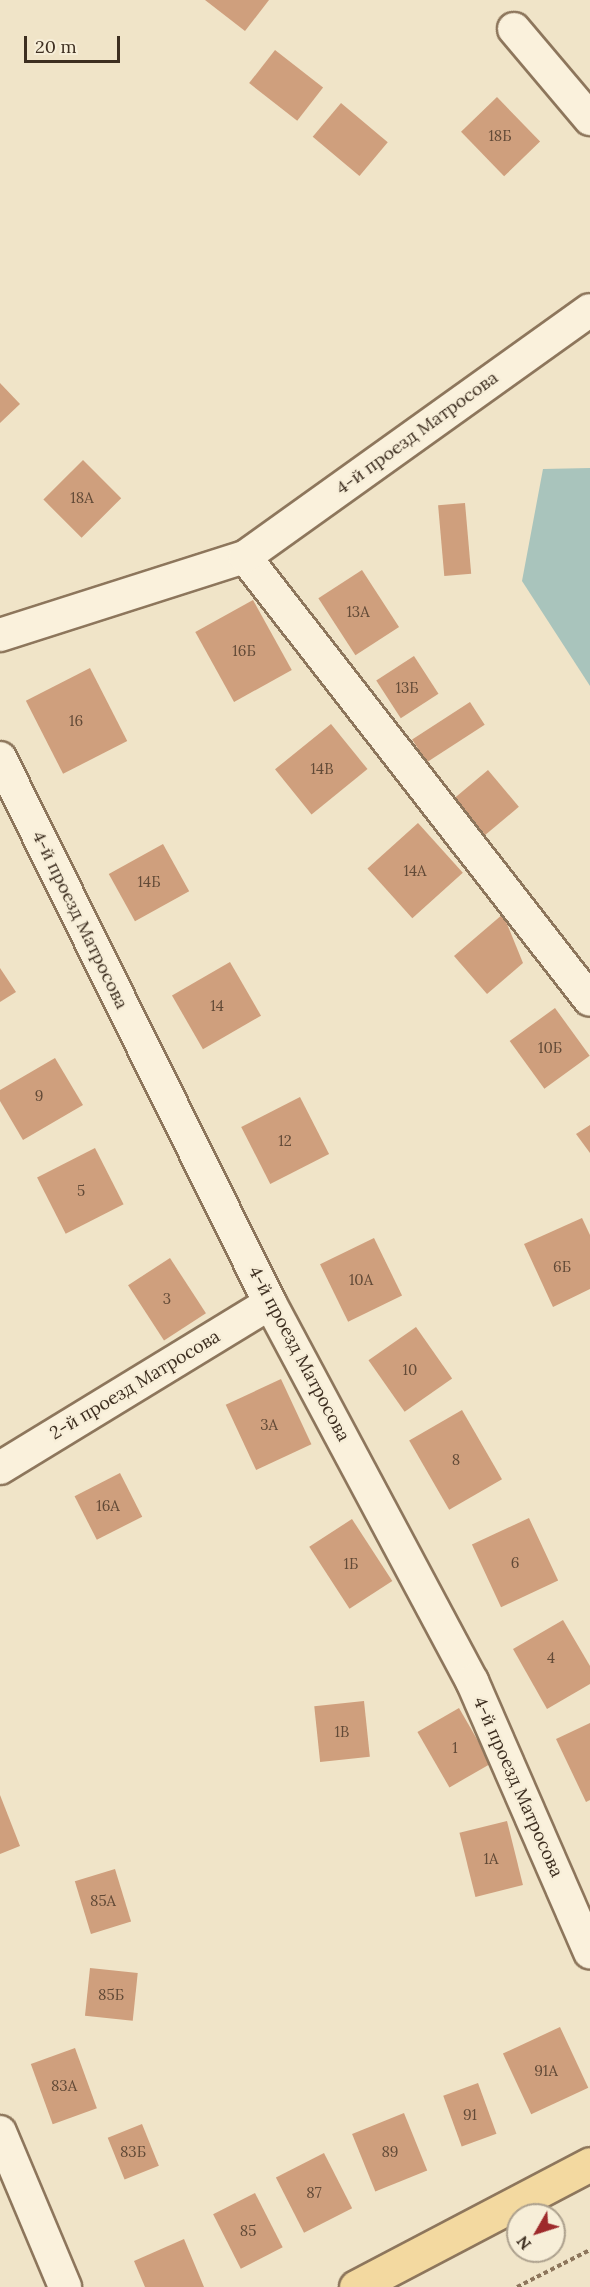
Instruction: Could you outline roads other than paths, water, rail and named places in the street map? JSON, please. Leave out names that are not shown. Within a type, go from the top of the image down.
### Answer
[{"type":"main road","points":[[356,2287],[590,2164]]},
{"type":"street","points":[[514,29],[590,119]]},
{"type":"street","name":"4-й проезд Матросова","points":[[0,635],[245,557],[590,310]]},
{"type":"street","points":[[245,557],[590,1000]]},
{"type":"street","name":"4-й проезд Матросова","points":[[0,758],[270,1303],[472,1681],[590,1953]]},
{"type":"street","name":"2-й проезд Матросова","points":[[0,1468],[270,1303]]},
{"type":"street","points":[[0,2132],[65,2287]]},
{"type":"water","points":[[590,468],[590,686],[522,581],[543,469]]}]
